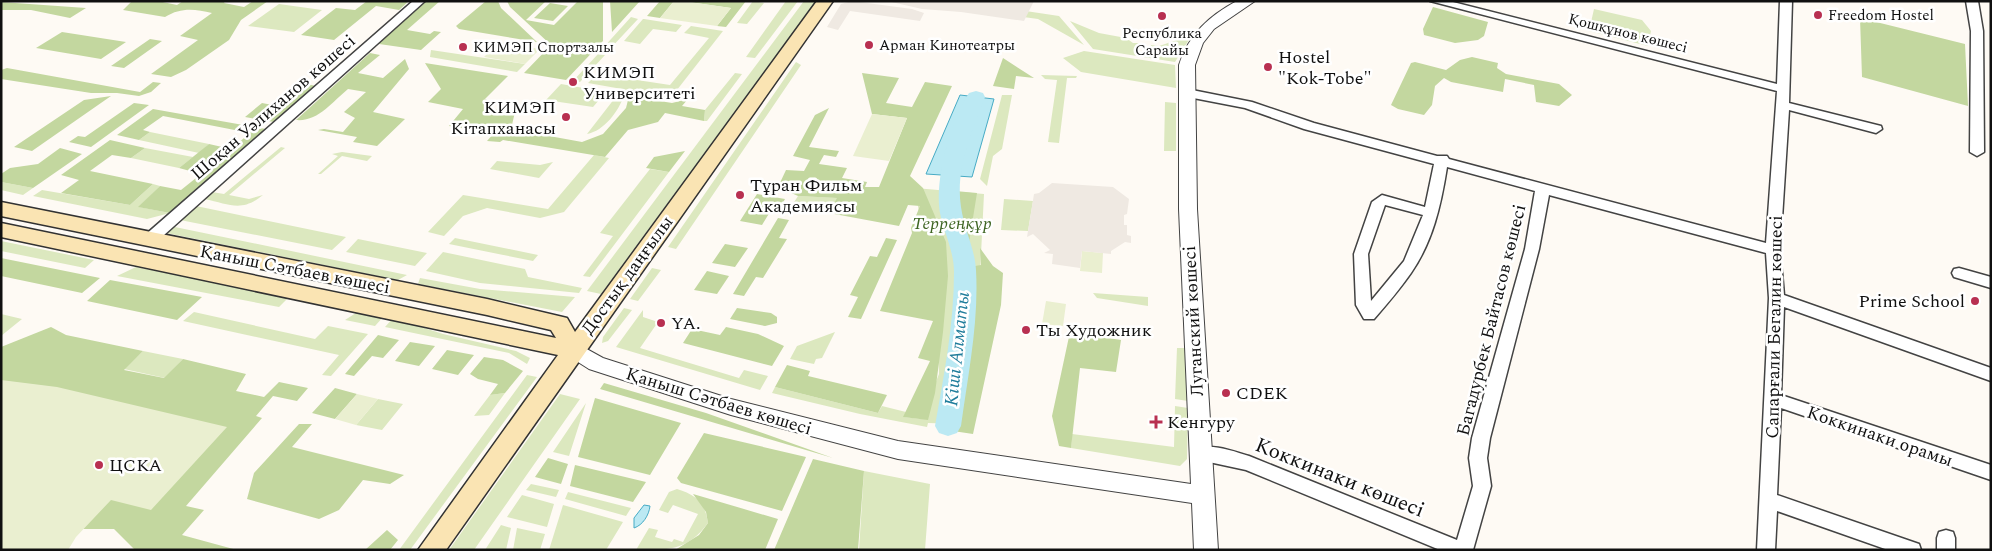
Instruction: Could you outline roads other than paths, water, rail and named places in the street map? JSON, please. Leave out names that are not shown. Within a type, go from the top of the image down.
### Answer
[{"type":"main road","name":"Достық даңғылы","points":[[432,550],[825,1]]},
{"type":"main road","name":"Қаныш Сәтбаев көшесі","points":[[1,209],[487,307],[558,324],[574,350]]},
{"type":"main road","name":"Қаныш Сәтбаев көшесі","points":[[1,230],[574,350]]},
{"type":"street","name":"Шоқан Уәлиханов көшесі","points":[[149,240],[420,1]]},
{"type":"street","name":"Луганский көшесі","points":[[1206,550],[1201,495],[1201,454],[1188,209],[1187,65],[1190,49],[1196,38],[1222,16],[1248,1]]},
{"type":"street","name":"Қошқұнов көшесі","points":[[1435,1],[1784,89]]},
{"type":"street","name":"Сапарғали Бегалин көшесі","points":[[1766,550],[1771,398],[1777,298],[1773,250],[1784,89],[1786,1]]},
{"type":"street","points":[[1972,1],[1977,30],[1977,152]]},
{"type":"street","points":[[1977,30],[1991,34]]},
{"type":"street","name":"Багадурбек Байтасов көшесі","points":[[1186,93],[1248,105],[1309,126],[1543,186],[1773,250]]},
{"type":"street","points":[[1783,105],[1876,129]]},
{"type":"street","points":[[1432,213],[1382,200],[1379,202],[1361,254],[1364,306],[1369,314],[1410,263],[1432,213],[1442,160]]},
{"type":"street","name":"Багадурбек Байтасов көшесі","points":[[1462,550],[1482,486],[1481,467],[1478,458],[1481,438],[1532,249],[1543,186]]},
{"type":"street","points":[[1959,273],[1991,283]]},
{"type":"street","points":[[1777,298],[1991,375]]},
{"type":"street","name":"Қаныш Сәтбаев көшесі","points":[[574,350],[596,364],[731,407],[923,456],[982,462],[1201,495]]},
{"type":"street","name":"Коккинаки орамы","points":[[1771,398],[1991,473]]},
{"type":"street","name":"Коккинаки көшесі","points":[[1201,454],[1222,456],[1249,463],[1462,550]]},
{"type":"street","points":[[1769,500],[1912,550]]},
{"type":"water","points":[[960,95],[994,99],[972,177],[926,174]]},
{"type":"water","points":[[644,505],[650,506],[648,513],[643,522],[634,528],[634,518]]},
{"type":"waterway","name":"Кіші Алматы","points":[[948,426],[960,349],[965,290],[964,262],[950,207],[950,180],[956,151],[976,97]]},
{"type":"place","name":"Freedom Hostel","points":[[1818,15]]},
{"type":"place","name":"Республика Сарайы","points":[[1162,16]]},
{"type":"place","name":"Арман Кинотеатры","points":[[869,45]]},
{"type":"place","name":"КИМЭП Спортзалы","points":[[463,47]]},
{"type":"place","name":"Hostel \"Kok-Tobe\"","points":[[1268,67]]},
{"type":"place","name":"КИМЭП Университеті","points":[[573,82]]},
{"type":"place","name":"КИМЭП Кітапханасы","points":[[566,117]]},
{"type":"place","name":"Тұран Фильм Академиясы","points":[[740,195]]},
{"type":"place","name":"Prime School","points":[[1975,301]]},
{"type":"place","name":"YA.","points":[[661,323]]},
{"type":"place","name":"Ты Художник","points":[[1026,330]]},
{"type":"place","name":"CDEK","points":[[1226,393]]},
{"type":"place","name":"Кенгуру","points":[[1156,422]]},
{"type":"place","name":"ЦСКА","points":[[99,465]]},
{"type":"park label","name":"Терреңқұр","points":[[952,223]]}]
